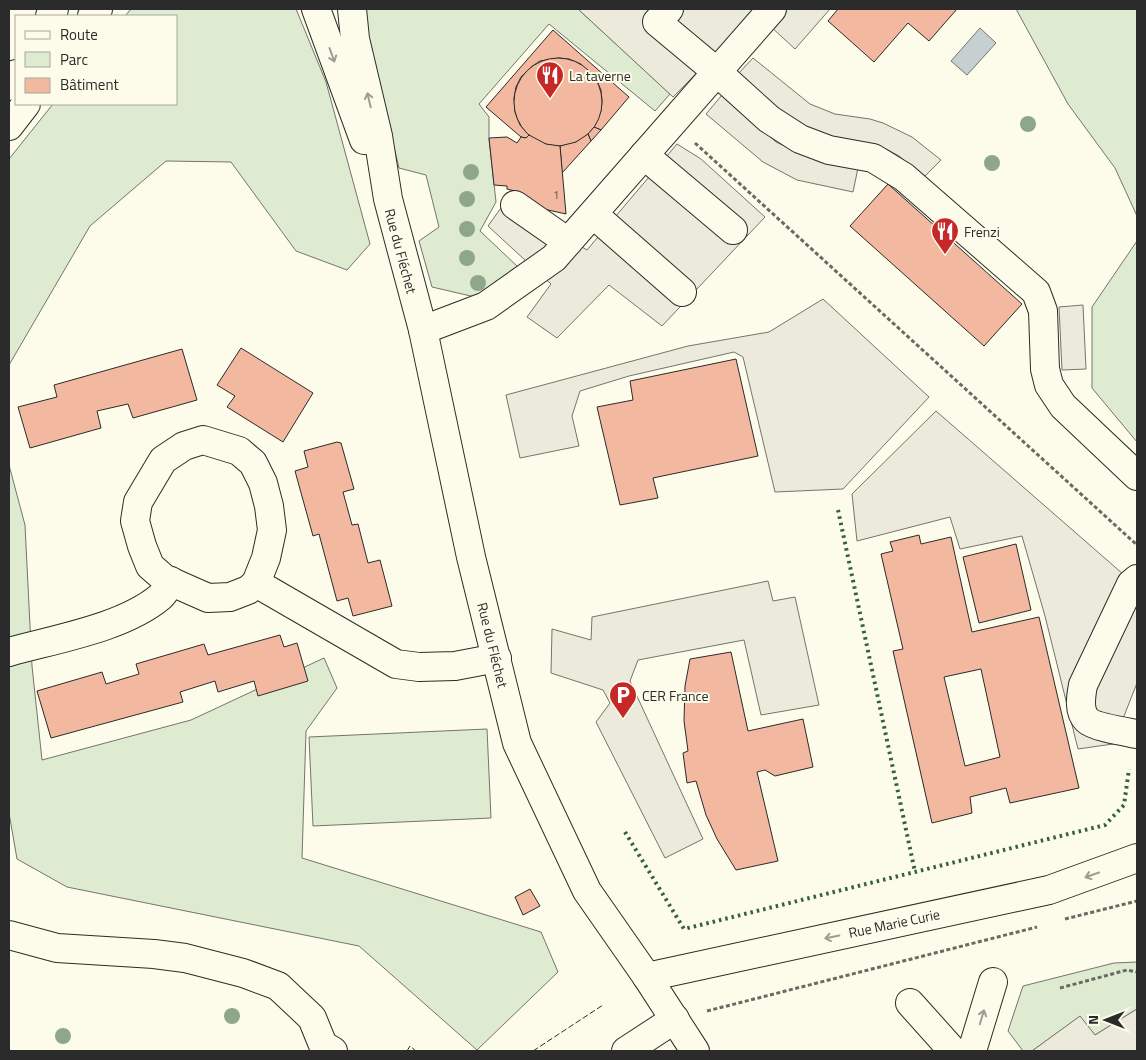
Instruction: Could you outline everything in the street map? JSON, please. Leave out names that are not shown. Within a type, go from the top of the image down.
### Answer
[{"type":"main road","name":"Rue du Fléchet","points":[[316,9],[370,156],[388,199]]},
{"type":"main road","name":"Rue du Fléchet","points":[[352,9],[355,39],[378,136],[388,199],[422,330],[471,556],[516,743],[586,891],[647,977],[695,1051]]},
{"type":"main road","points":[[422,330],[486,306],[554,258],[772,9]]},
{"type":"main road","points":[[656,13],[768,119],[800,139],[829,150],[874,158],[904,177],[1036,292],[1044,311],[1045,369],[1049,385],[1063,406],[1137,476]]},
{"type":"main road","points":[[9,126],[25,105]]},
{"type":"main road","points":[[644,155],[733,230]]},
{"type":"main road","points":[[516,205],[568,242]]},
{"type":"main road","points":[[592,214],[682,292]]},
{"type":"main road","points":[[203,440],[239,451],[253,463],[264,483],[272,530],[266,558],[256,584],[248,590],[230,597],[208,598],[165,579],[150,566],[135,521],[138,502],[163,460],[184,446],[203,440]]},
{"type":"main road","points":[[1137,579],[1123,600],[1083,685],[1081,700],[1083,712],[1087,720],[1094,724],[1137,734]]},
{"type":"main road","points":[[9,652],[93,629],[131,616],[162,596],[171,581]]},
{"type":"main road","points":[[256,584],[396,664],[455,666],[497,658]]},
{"type":"main road","name":"Rue Marie Curie","points":[[647,977],[1050,890],[1137,858]]},
{"type":"main road","points":[[9,935],[57,948],[154,954],[185,958],[243,973],[278,986],[312,1018],[322,1045],[333,1051]]},
{"type":"main road","points":[[972,1051],[993,982]]},
{"type":"main road","points":[[910,1003],[953,1051]]},
{"type":"main road","points":[[626,1051],[674,1019]]},
{"type":"path","points":[[671,124],[706,153],[1137,545]]},
{"type":"path","points":[[1060,921],[1137,901]]},
{"type":"path","points":[[674,1019],[1041,926]]},
{"type":"path","points":[[1060,988],[1126,970],[1137,972]]},
{"type":"green space","points":[[131,9],[296,9],[326,82],[370,244],[347,270],[296,251],[231,162],[166,161],[90,226],[9,365],[9,159],[52,105],[178,105],[178,15],[126,15]]},
{"type":"green space","points":[[364,9],[578,9],[670,94],[655,111],[549,24],[479,104],[489,117],[489,139],[496,202],[480,231],[518,267],[475,297],[432,287],[419,241],[439,227],[426,175],[399,168],[365,27]]},
{"type":"green space","points":[[1016,9],[1137,9],[1137,216],[1115,168],[1068,104]]},
{"type":"green space","points":[[1137,241],[1137,442],[1092,388],[1092,307]]},
{"type":"green space","points":[[9,465],[25,525],[32,666],[42,760],[191,720],[324,658],[337,688],[306,731],[302,858],[541,932],[558,972],[477,1050],[359,946],[67,887],[17,859],[9,813]]},
{"type":"green space","points":[[487,729],[491,818],[313,826],[309,737]]},
{"type":"green space","points":[[1137,962],[1137,1009],[1095,1035],[1079,1017],[1032,1051],[1023,1051],[1008,1031],[1023,986],[1114,963]]},
{"type":"shaded area","points":[[578,9],[830,9],[795,49],[756,13],[673,97]]},
{"type":"shaded area","points":[[980,28],[996,43],[967,75],[951,61]]},
{"type":"shaded area","points":[[753,58],[810,104],[835,114],[870,119],[883,123],[912,137],[941,160],[924,177],[899,156],[888,150],[877,146],[841,141],[799,127],[737,75]]},
{"type":"shaded area","points":[[722,95],[776,142],[806,156],[858,168],[853,192],[797,180],[763,162],[706,114]]},
{"type":"shaded area","points":[[677,144],[701,159],[765,217],[662,326],[609,285],[557,338],[527,317],[551,284],[488,226],[506,201],[587,250]]},
{"type":"shaded area","points":[[823,299],[929,397],[843,489],[775,492],[743,357],[734,352],[629,376],[580,391],[572,416],[579,446],[520,458],[506,395],[688,346],[769,332]]},
{"type":"shaded area","points":[[1083,305],[1086,369],[1062,370],[1059,307]]},
{"type":"shaded area","points":[[936,411],[1123,574],[1137,580],[1137,683],[1113,744],[1078,749],[1045,616],[1022,536],[960,549],[950,517],[857,541],[852,494]]},
{"type":"shaded area","name":"CER France","points":[[768,581],[773,601],[795,597],[819,705],[761,715],[744,640],[638,660],[630,681],[703,839],[665,858],[596,722],[610,703],[603,690],[551,673],[552,629],[591,640],[592,617]]},
{"type":"shaded area","points":[[1137,1009],[1137,1051],[1032,1051],[1080,1016],[1095,1035]]},
{"type":"building","points":[[838,9],[957,9],[929,41],[908,23],[874,62],[828,21]]},
{"type":"building","points":[[553,30],[629,97],[601,130],[594,127],[601,111],[602,101],[601,90],[596,79],[581,64],[569,59],[559,58],[540,61],[521,77],[516,87],[514,98],[515,112],[520,125],[529,135],[526,138],[521,137],[486,107]]},
{"type":"building","points":[[558,58],[575,61],[589,71],[599,85],[602,102],[599,119],[589,133],[575,143],[558,146],[541,143],[527,133],[517,119],[514,102],[517,85],[527,71],[541,61]]},
{"type":"building","points":[[594,127],[601,130],[591,141],[588,134]]},
{"type":"building","points":[[588,134],[591,141],[562,173],[560,146],[576,142]]},
{"type":"building","points":[[529,135],[546,144],[560,146],[566,214],[517,203],[519,192],[507,189],[507,186],[494,185],[489,138],[507,137],[517,143],[521,137],[526,138]]},
{"type":"building","points":[[888,184],[1022,304],[984,346],[850,226]]},
{"type":"building","points":[[241,348],[313,393],[283,442],[227,407],[235,396],[217,385]]},
{"type":"building","points":[[182,349],[197,400],[133,418],[128,404],[97,411],[101,428],[30,448],[18,407],[57,397],[54,385]]},
{"type":"building","points":[[736,359],[758,456],[653,478],[658,498],[620,505],[597,407],[633,400],[630,381]]},
{"type":"building","points":[[337,442],[341,443],[354,489],[343,492],[352,525],[358,524],[368,563],[380,560],[392,606],[353,616],[348,598],[337,601],[319,534],[313,536],[295,471],[308,467],[304,451]]},
{"type":"building","points":[[919,535],[921,544],[951,537],[972,632],[1039,617],[1079,788],[1010,803],[1006,788],[970,797],[972,813],[932,823],[893,651],[903,649],[881,554],[893,551],[890,542]],"holes":[[[981,669],[1000,757],[965,766],[944,677]]]},
{"type":"building","points":[[1016,544],[1031,610],[979,623],[963,557]]},
{"type":"building","points":[[280,635],[284,647],[297,643],[308,681],[258,696],[254,681],[218,692],[215,681],[180,692],[183,702],[51,738],[37,691],[102,672],[106,684],[139,674],[136,664],[204,644],[208,655]]},
{"type":"building","points":[[731,652],[748,731],[803,719],[813,767],[775,776],[765,770],[757,772],[778,861],[736,870],[717,839],[706,815],[696,781],[687,783],[683,753],[688,751],[684,721],[685,686],[690,659]]},
{"type":"building","points":[[530,889],[540,906],[523,915],[515,897]]},
{"type":"hedge","points":[[838,510],[915,872]]},
{"type":"hedge","points":[[625,832],[684,929],[1105,825],[1124,805],[1129,769]]},
{"type":"fence","points":[[533,1051],[603,1005]]},
{"type":"fence","points":[[407,1051],[410,1046],[416,1051]]},
{"type":"place","name":"La taverne","points":[[550,99]]},
{"type":"place","name":"Frenzi","points":[[945,255]]},
{"type":"place","name":"CER France","points":[[623,719]]}]
